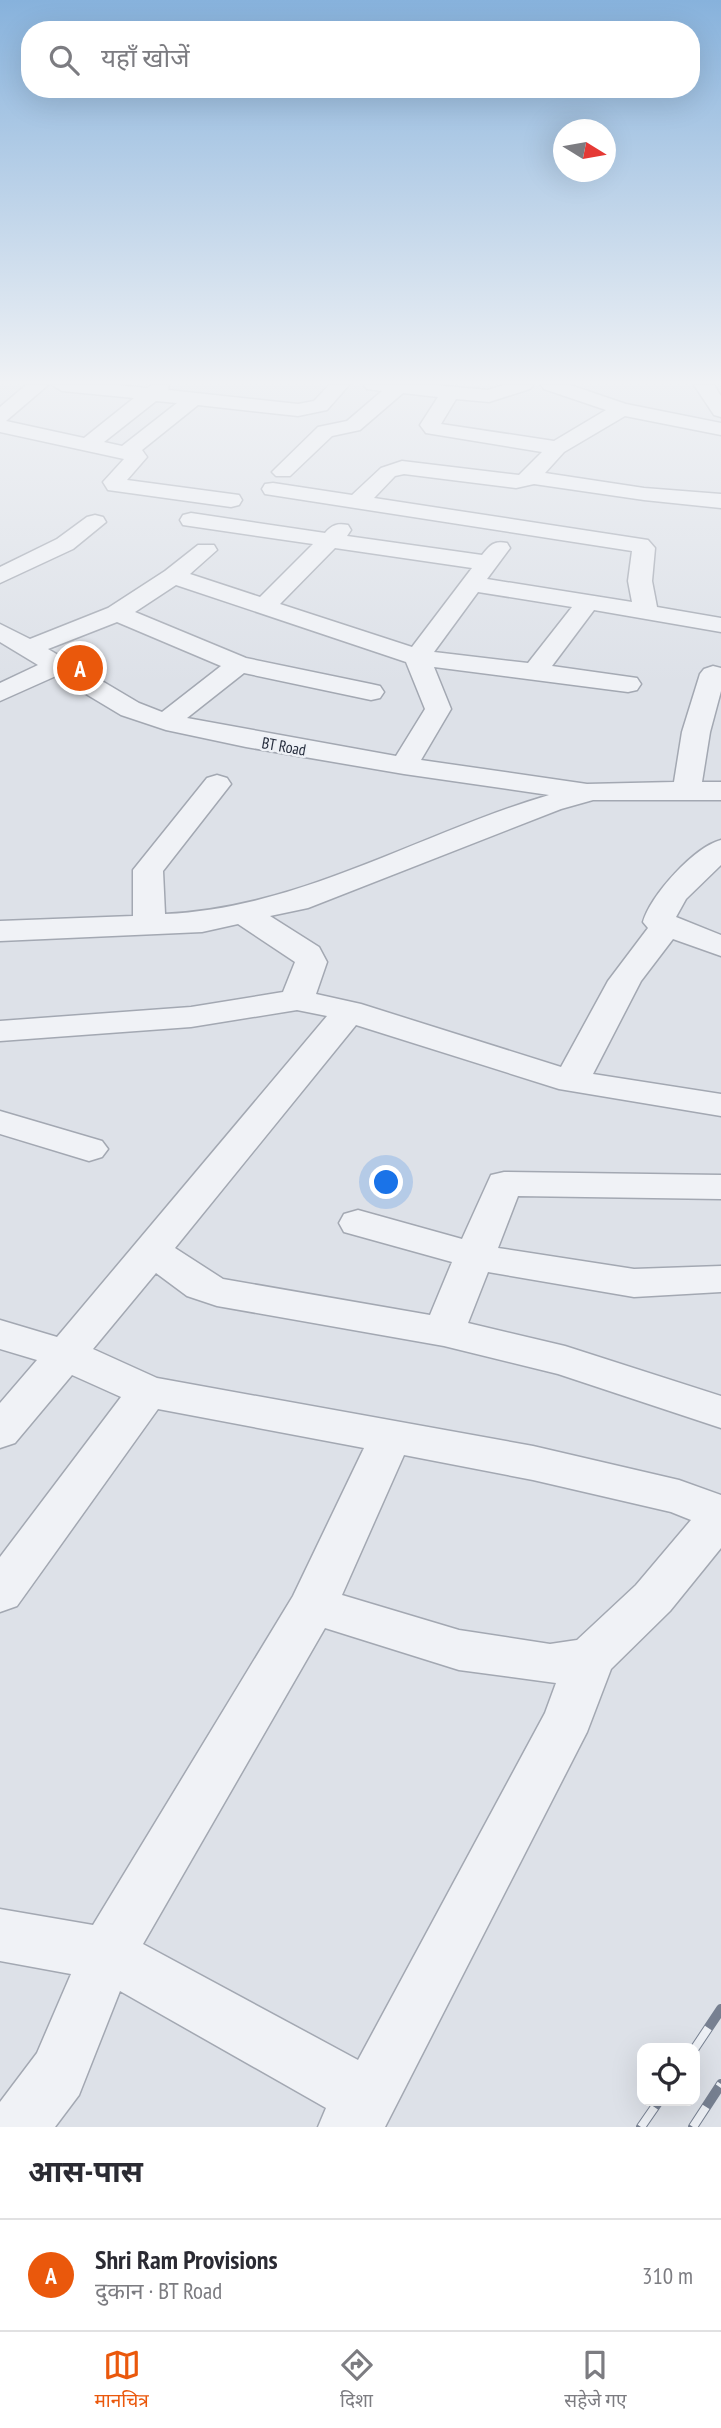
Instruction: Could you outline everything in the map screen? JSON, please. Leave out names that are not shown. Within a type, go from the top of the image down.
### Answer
[{"type":"street","points":[[116,484],[231,500]]},
{"type":"street","points":[[291,484],[363,502],[643,547],[640,581],[646,613]]},
{"type":"street","points":[[264,606],[330,541],[379,484]]},
{"type":"street","points":[[578,484],[721,501]]},
{"type":"street","points":[[191,520],[488,563]]},
{"type":"street","points":[[0,576],[65,544],[95,522]]},
{"type":"street","points":[[417,657],[517,525]]},
{"type":"street","points":[[29,648],[117,613],[206,551]]},
{"type":"street","points":[[173,576],[417,657],[628,684]]},
{"type":"street","points":[[472,584],[721,625]]},
{"type":"street","points":[[535,671],[587,602]]},
{"type":"street","points":[[117,613],[239,664],[371,692]]},
{"type":"street","name":"BT Road","points":[[0,631],[130,709],[166,722],[246,739],[477,778],[591,791]]},
{"type":"street","points":[[404,766],[438,709],[417,657]]},
{"type":"street","points":[[166,722],[239,664]]},
{"type":"street","points":[[0,693],[56,666]]},
{"type":"street","points":[[687,791],[696,732],[713,674]]},
{"type":"street","points":[[149,924],[148,870],[216,784]]},
{"type":"street","points":[[0,931],[202,922],[297,901],[551,803],[591,791],[721,791]]},
{"type":"street","points":[[721,849],[670,898],[660,912],[659,922],[666,927],[721,946]]},
{"type":"street","points":[[243,913],[308,954],[311,961],[297,1000]]},
{"type":"street","points":[[572,1081],[612,998],[641,955],[666,927]]},
{"type":"street","points":[[0,1031],[191,1017],[297,1000],[349,1011],[572,1081],[721,1105]]},
{"type":"street","points":[[0,1432],[349,1011]]},
{"type":"street","points":[[0,1122],[89,1149]]},
{"type":"street","points":[[444,1332],[504,1184],[721,1187]]},
{"type":"street","points":[[358,1223],[477,1256],[634,1283],[721,1279]]},
{"type":"street","points":[[152,1251],[201,1286],[217,1292],[444,1332],[565,1361],[721,1412]]},
{"type":"street","points":[[0,1334],[65,1354],[148,1392],[391,1436],[613,1481],[679,1497],[721,1514],[653,1598],[590,1658],[569,1717],[358,2113],[107,1954],[0,1935]]},
{"type":"street","points":[[0,1593],[148,1392]]},
{"type":"street","points":[[18,2127],[58,2074],[107,1954],[313,1605],[391,1436]]},
{"type":"street","points":[[313,1605],[460,1650],[550,1664],[590,1658]]},
{"type":"railway","points":[[698,2043],[721,2009]]},
{"type":"railway","points":[[693,2127],[721,2084]]},
{"type":"railway","points":[[641,2127],[656,2106]]},
{"type":"place","name":"Shri Ram Provisions","points":[[80,668]]}]
